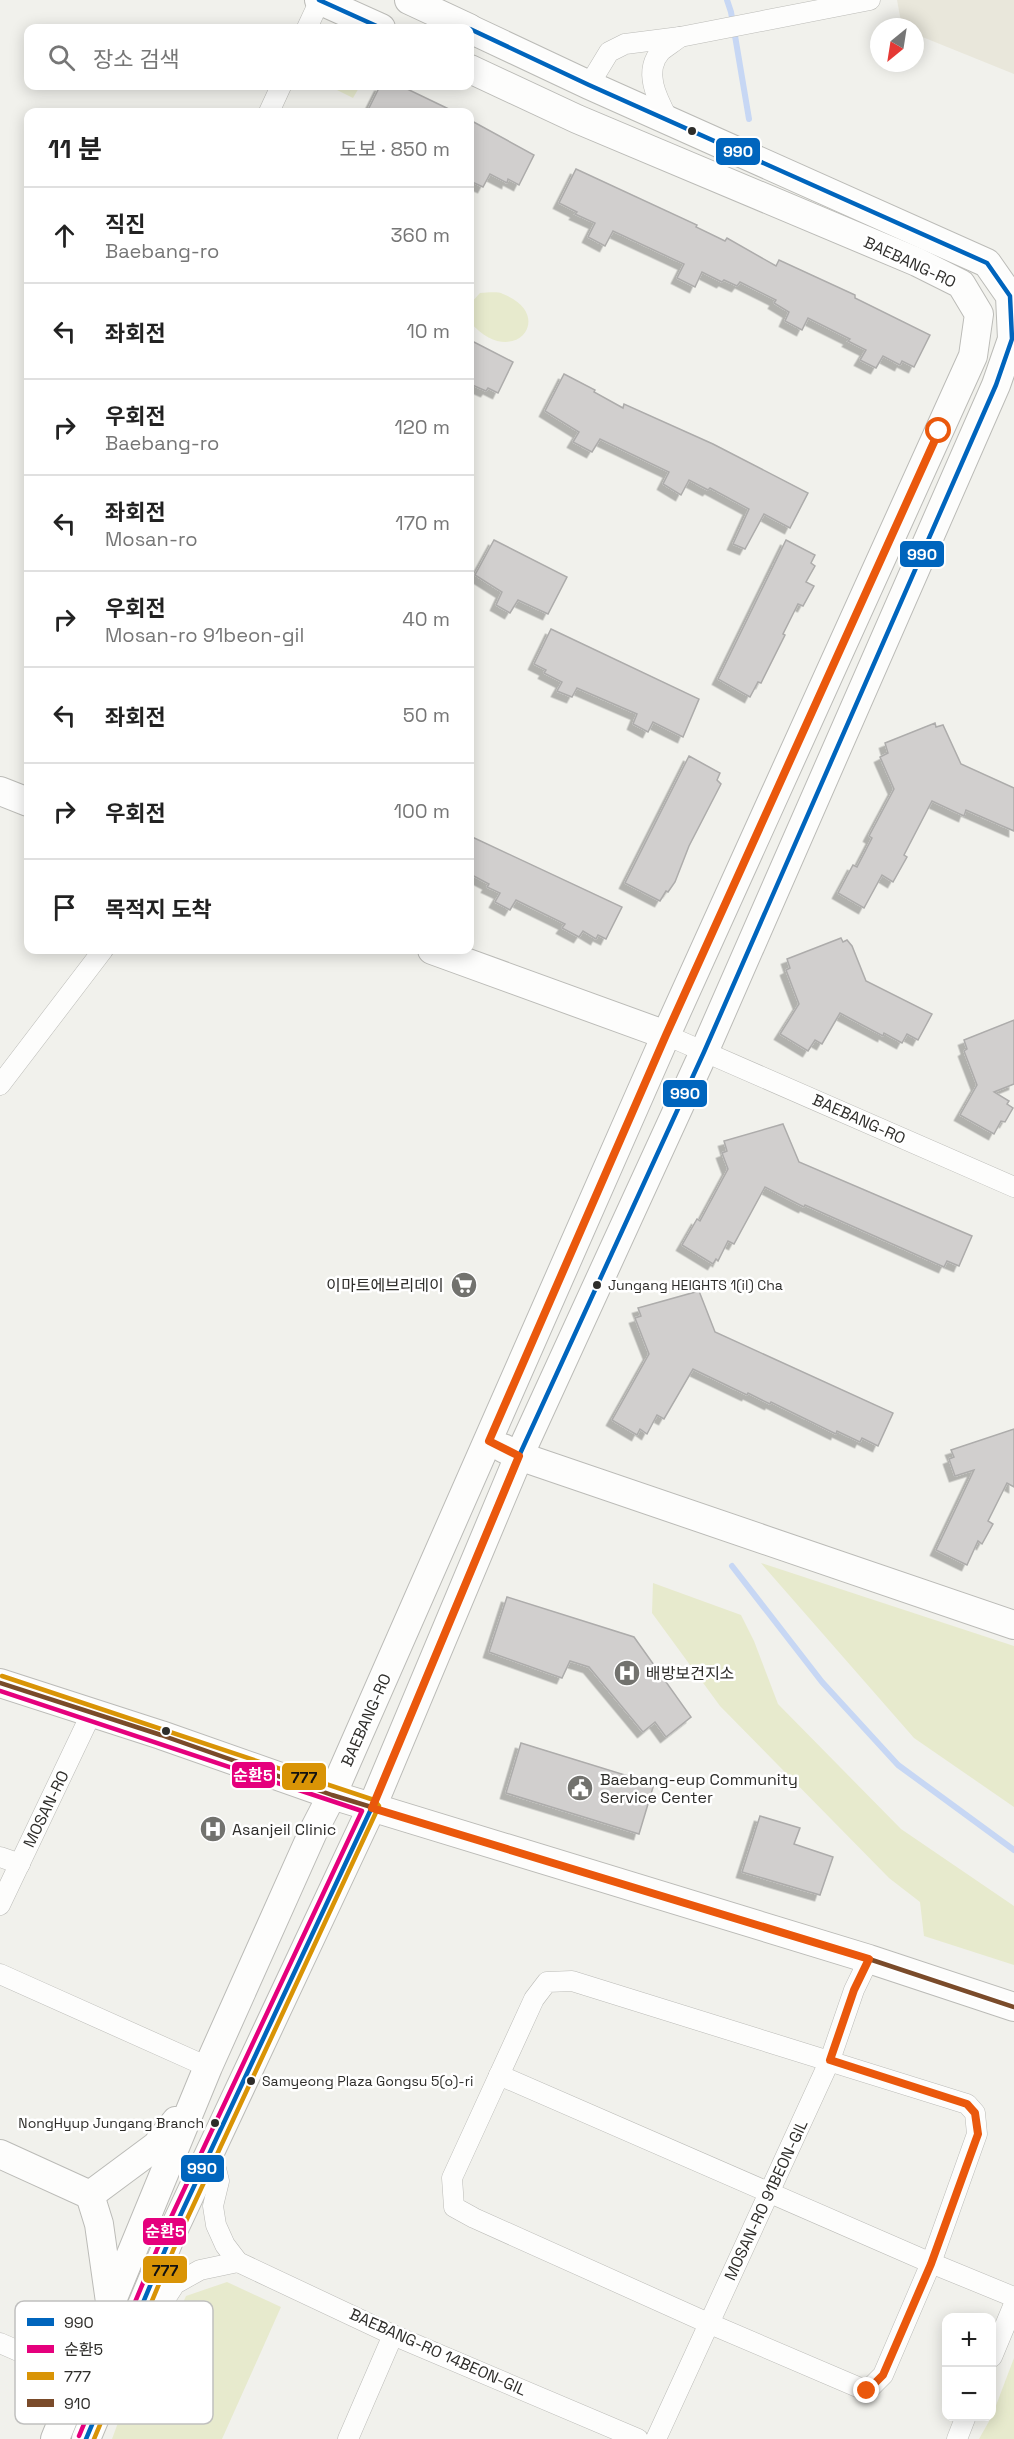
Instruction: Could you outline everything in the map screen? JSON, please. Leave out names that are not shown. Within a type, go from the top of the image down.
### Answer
[{"type":"street","points":[[309,24],[319,0],[372,24]]},
{"type":"street","name":"BAEBANG-RO","points":[[409,0],[460,24]]},
{"type":"street","points":[[589,85],[609,52],[625,44],[681,37],[870,0]]},
{"type":"street","name":"BAEBANG-RO","points":[[143,2301],[173,2231],[372,1808],[519,1456],[704,1052],[996,385],[1012,339],[1010,296],[987,263],[589,85],[474,30]]},
{"type":"street","points":[[669,121],[654,93],[652,68],[660,52],[681,37]]},
{"type":"street","name":"BAEBANG-RO","points":[[111,2301],[208,2067],[313,1832],[332,1795],[666,1035],[973,356],[979,314],[961,284],[916,262],[577,119],[474,71]]},
{"type":"street","points":[[271,108],[279,90]]},
{"type":"street","points":[[0,791],[24,800]]},
{"type":"street","points":[[0,1085],[100,954]]},
{"type":"street","name":"BAEBANG-RO","points":[[443,954],[666,1035],[1014,1187]]},
{"type":"street","points":[[489,1441],[519,1456],[1014,1625]]},
{"type":"street","points":[[0,1683],[92,1712],[372,1808],[869,1959],[1014,2007]]},
{"type":"street","name":"MOSAN-RO","points":[[0,1905],[92,1712]]},
{"type":"street","points":[[0,1857],[20,1864]]},
{"type":"street","name":"MOSAN-RO 91BEON-GIL","points":[[656,2439],[830,2060],[854,1990],[869,1959]]},
{"type":"street","points":[[0,1974],[208,2067]]},
{"type":"street","points":[[572,1981],[967,2104],[975,2113],[978,2134],[931,2264],[883,2375],[867,2391],[708,2323],[454,2207],[452,2178],[499,2075],[534,1999],[547,1982],[572,1981]]},
{"type":"street","points":[[499,2075],[931,2264],[1014,2297]]},
{"type":"street","points":[[90,2195],[156,2146],[194,2099]]},
{"type":"street","points":[[164,2301],[175,2284],[200,2270],[238,2262],[216,2225],[213,2205],[219,2181],[211,2150]]},
{"type":"street","points":[[0,2154],[90,2195],[99,2224],[110,2301]]},
{"type":"street","name":"BAEBANG-RO 14BEON-GIL","points":[[238,2262],[393,2335],[639,2439]]},
{"type":"street","points":[[996,2347],[1014,2304]]},
{"type":"street","points":[[348,2439],[393,2335]]},
{"type":"street","points":[[0,2343],[15,2350]]},
{"type":"street","points":[[957,2439],[964,2421]]},
{"type":"street","name":"BAEBANG-RO","points":[[56,2439],[62,2424]]},
{"type":"street","name":"BAEBANG-RO","points":[[86,2439],[92,2424]]},
{"type":"shaded area","points":[[897,0],[1014,0],[1014,74],[924,38],[924,18],[900,18]]},
{"type":"green space","points":[[337,90],[358,90],[353,98]]},
{"type":"green space","points":[[495,292],[519,303],[527,314],[528,325],[523,335],[514,341],[501,342],[486,336],[474,326],[474,300],[480,293]]},
{"type":"green space","points":[[761,1563],[1014,1646],[1014,1807],[914,1738]]},
{"type":"green space","points":[[653,1583],[741,1615],[754,1641],[778,1704],[901,1829],[1014,1906],[1014,1965],[924,1936],[920,1902],[889,1878],[720,1706],[652,1613]]},
{"type":"green space","points":[[227,2282],[281,2307],[222,2439],[112,2439],[118,2424],[213,2424],[213,2301],[184,2301],[186,2296]]},
{"type":"green space","points":[[1014,2358],[1014,2439],[979,2439],[989,2421],[996,2421],[996,2405]]},
{"type":"building","points":[[378,90],[409,90],[447,108],[369,108]]},
{"type":"building","points":[[474,122],[534,155],[519,185],[508,179],[507,183],[490,174],[483,187],[474,183]]},
{"type":"building","points":[[576,169],[697,225],[696,227],[725,241],[727,238],[776,266],[779,260],[855,295],[855,298],[930,335],[914,367],[902,361],[900,365],[883,356],[876,368],[860,360],[866,350],[848,341],[850,339],[808,318],[802,330],[785,321],[789,312],[774,303],[776,300],[740,282],[737,286],[724,280],[722,282],[702,272],[695,287],[677,278],[684,264],[613,231],[605,246],[588,237],[595,223],[575,214],[577,212],[559,203]]},
{"type":"building","points":[[474,342],[513,362],[498,393],[488,388],[486,391],[474,386]]},
{"type":"building","points":[[564,374],[623,408],[624,404],[713,444],[808,493],[790,528],[764,514],[745,549],[733,544],[749,509],[710,488],[708,490],[689,480],[681,495],[663,484],[669,472],[600,439],[592,452],[573,442],[579,432],[545,411]]},
{"type":"building","points":[[494,540],[567,577],[548,614],[518,600],[510,613],[496,605],[502,592],[475,575]]},
{"type":"building","points":[[786,540],[815,555],[811,563],[815,566],[806,582],[814,586],[803,606],[798,604],[761,683],[758,682],[750,697],[718,679]]},
{"type":"building","points":[[551,629],[699,699],[683,737],[653,722],[648,732],[633,724],[637,714],[577,688],[572,697],[557,691],[562,682],[544,673],[546,670],[534,664]]},
{"type":"building","points":[[935,723],[936,727],[943,725],[961,764],[1014,788],[1014,831],[966,810],[964,816],[932,801],[904,855],[907,857],[893,882],[882,875],[864,908],[838,893],[853,865],[857,867],[872,838],[869,836],[894,789],[880,757],[888,753],[885,743]]},
{"type":"building","points":[[689,756],[720,773],[717,780],[721,784],[689,846],[675,882],[660,901],[625,883]]},
{"type":"building","points":[[474,838],[622,907],[606,939],[598,935],[596,939],[583,931],[579,937],[562,928],[565,924],[516,900],[510,910],[495,902],[500,893],[487,887],[489,884],[474,876]]},
{"type":"building","points":[[841,938],[843,942],[847,940],[852,946],[866,981],[932,1014],[918,1040],[907,1034],[902,1043],[884,1033],[883,1036],[840,1013],[822,1044],[815,1040],[808,1051],[780,1034],[799,1004],[786,970],[790,968],[787,959]]},
{"type":"building","points":[[1014,1020],[1014,1084],[994,1092],[1009,1101],[1007,1104],[1013,1108],[1005,1122],[1001,1121],[994,1134],[960,1115],[977,1085],[964,1051],[967,1049],[964,1040]]},
{"type":"building","points":[[783,1124],[799,1162],[972,1236],[959,1266],[947,1261],[944,1267],[805,1205],[804,1207],[765,1187],[734,1244],[728,1241],[718,1261],[716,1259],[713,1264],[682,1245],[697,1219],[700,1221],[728,1169],[722,1153],[727,1151],[724,1141]]},
{"type":"building","points":[[699,1291],[715,1332],[893,1413],[878,1446],[862,1438],[860,1442],[837,1431],[836,1434],[771,1402],[770,1404],[748,1393],[747,1395],[693,1369],[664,1419],[657,1415],[647,1434],[640,1429],[637,1435],[612,1420],[649,1354],[635,1318],[641,1316],[638,1308]]},
{"type":"building","points":[[1014,1429],[1014,1487],[1007,1483],[988,1521],[993,1524],[982,1544],[978,1541],[967,1565],[936,1550],[974,1470],[955,1476],[949,1459],[954,1457],[951,1450]]},
{"type":"building","name":"배방보건지소","points":[[507,1597],[634,1637],[691,1717],[666,1737],[655,1722],[643,1732],[589,1667],[570,1661],[562,1678],[489,1652]]},
{"type":"building","name":"Baebang-eup Community Service Center","points":[[521,1743],[654,1784],[639,1834],[506,1793]]},
{"type":"building","points":[[760,1816],[800,1828],[794,1844],[833,1857],[820,1895],[742,1872]]},
{"type":"waterway","points":[[727,0],[749,119]]},
{"type":"waterway","points":[[732,1566],[822,1682],[898,1765],[1014,1850]]},
{"type":"transit line","name":"990","points":[[319,0],[372,24]]},
{"type":"transit line","name":"990","points":[[144,2301],[173,2231],[372,1807],[519,1456],[704,1052],[996,385],[1012,339],[1010,296],[987,263],[589,85],[474,31]]},
{"type":"transit line","name":"777","points":[[2,1676],[374,1800],[379,1806],[180,2234],[152,2301]]},
{"type":"transit line","name":"910","points":[[0,1683],[161,1735],[332,1795],[869,1959],[1014,2007]]},
{"type":"transit line","name":"순환5","points":[[0,1691],[362,1811],[166,2228],[135,2301]]},
{"type":"transit line","name":"순환5","points":[[79,2436],[84,2424]]},
{"type":"transit line","name":"990","points":[[86,2439],[92,2424]]},
{"type":"transit line","name":"777","points":[[94,2439],[100,2424]]},
{"type":"place","name":"이마트에브리데이","points":[[464,1285]]},
{"type":"place","name":"Jungang HEIGHTS 1(il) Cha","points":[[597,1285]]},
{"type":"place","name":"배방보건지소","points":[[627,1673]]},
{"type":"place","name":"Baebang-eup Community Service Center","points":[[580,1788]]},
{"type":"place","name":"Asanjeil Clinic","points":[[213,1829]]},
{"type":"place","name":"Samyeong Plaza Gongsu 5(o)-ri","points":[[251,2081]]},
{"type":"place","name":"NongHyup Jungang Branch","points":[[215,2123]]},
{"type":"route","points":[[867,2391],[883,2375],[931,2264],[978,2134],[975,2113],[967,2104],[830,2060],[854,1990],[869,1959],[372,1808],[519,1456],[489,1441],[666,1035],[939,431]]}]
